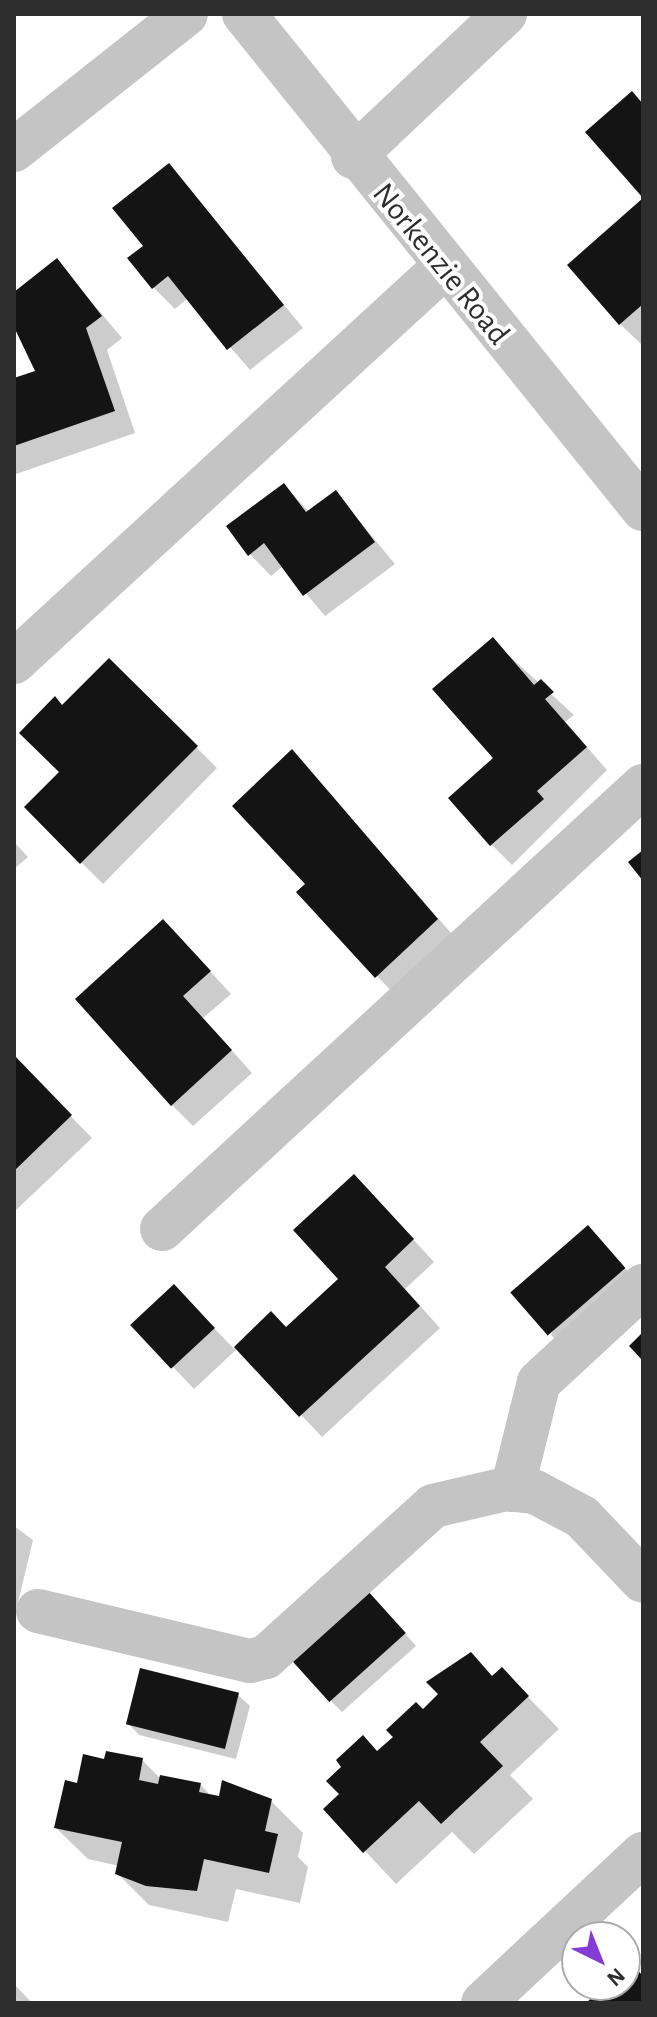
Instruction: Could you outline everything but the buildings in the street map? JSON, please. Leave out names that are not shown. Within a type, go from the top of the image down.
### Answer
[{"type":"street","points":[[14,150],[186,14]]},
{"type":"street","name":"Norkenzie Road","points":[[244,14],[353,157],[643,509]]},
{"type":"street","points":[[353,157],[505,14]]},
{"type":"street","points":[[14,662],[444,267]]},
{"type":"street","points":[[162,1229],[643,786]]},
{"type":"street","points":[[512,1490],[539,1382],[643,1286]]},
{"type":"street","points":[[38,1611],[250,1661],[266,1657],[433,1506],[512,1490],[535,1492],[582,1517],[643,1581]]},
{"type":"street","points":[[483,2003],[643,1854]]}]
